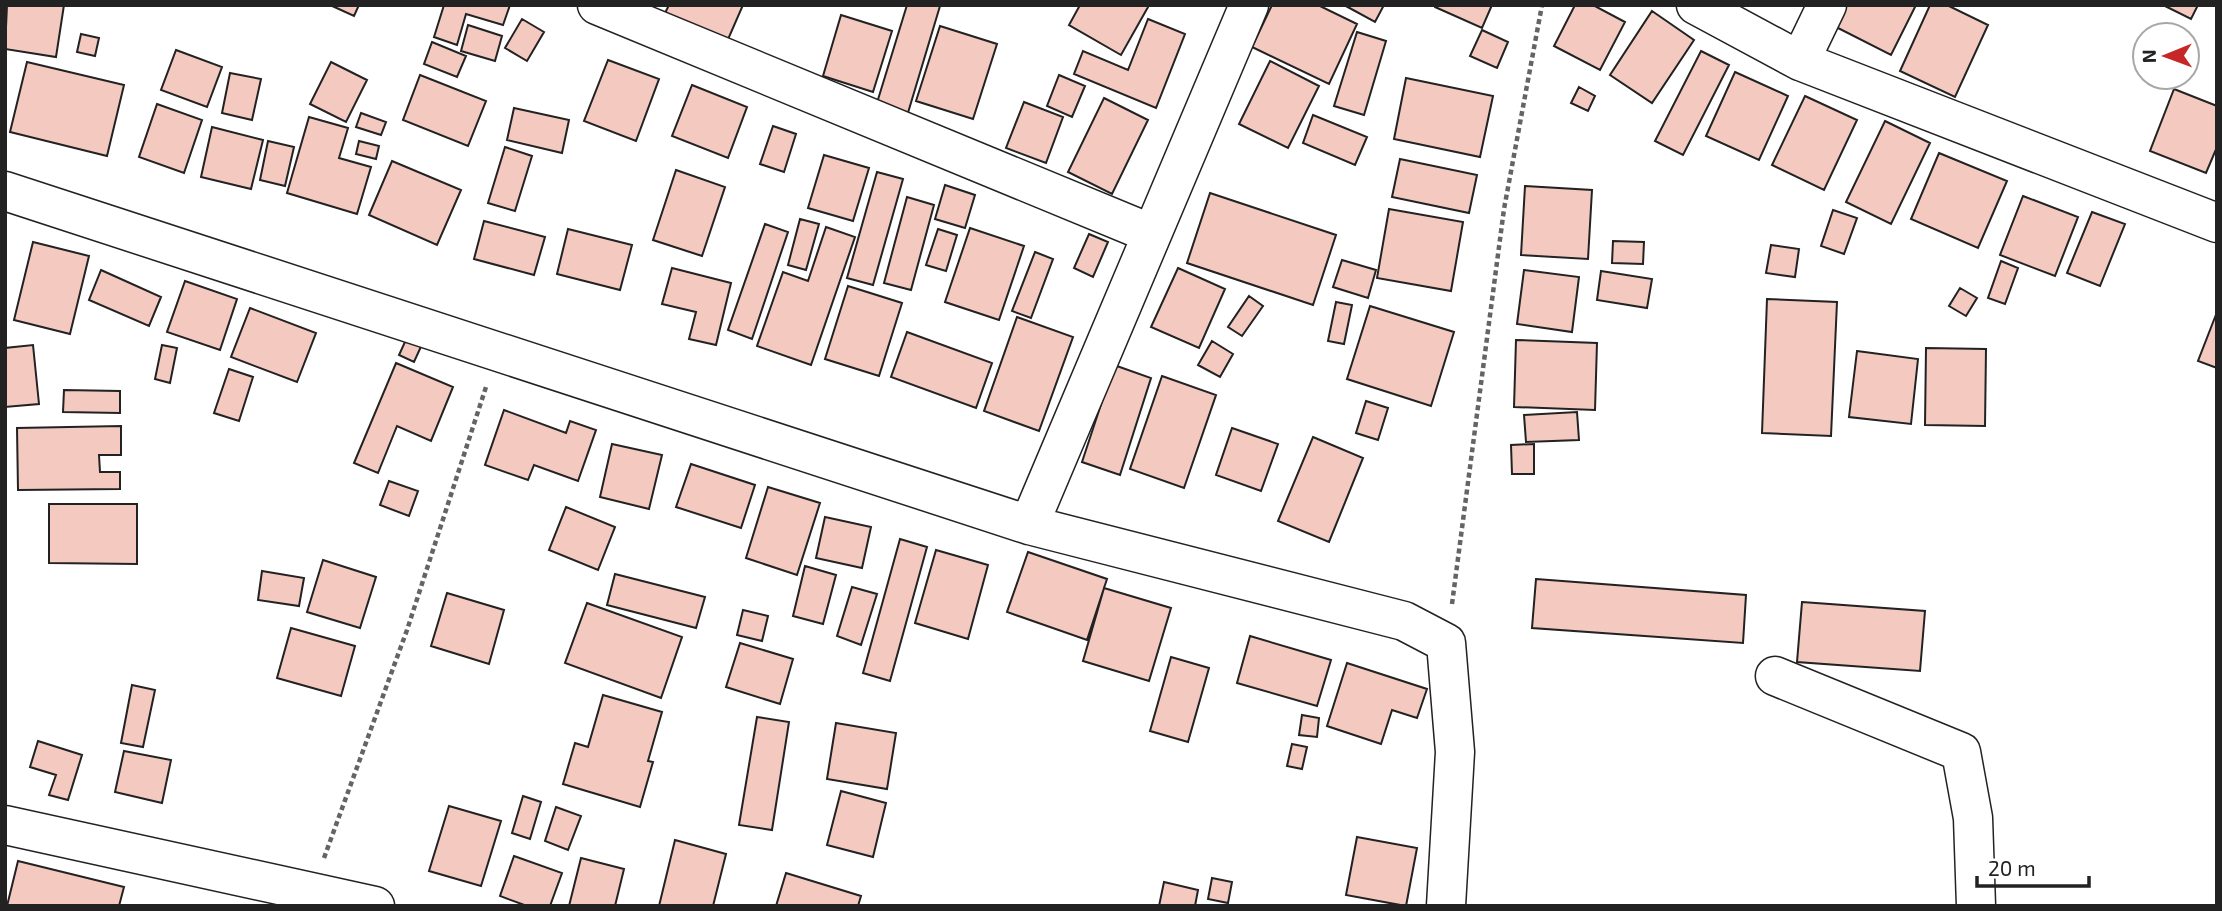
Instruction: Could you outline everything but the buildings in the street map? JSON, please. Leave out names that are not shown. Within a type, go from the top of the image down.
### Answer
[{"type":"street","points":[[597,5],[1152,234]]},
{"type":"street","points":[[1029,524],[1249,5]]},
{"type":"street","points":[[1696,5],[1800,61],[2212,211]]},
{"type":"street","points":[[1800,61],[1827,5]]},
{"type":"street","points":[[5,191],[1029,524],[1404,621],[1446,643],[1455,752],[1446,906]]},
{"type":"street","points":[[1775,676],[1961,752],[1973,818],[1976,906]]},
{"type":"street","points":[[5,825],[375,906]]},
{"type":"path","points":[[1446,643],[1504,209],[1542,5]]},
{"type":"path","points":[[312,892],[407,630],[498,352]]}]
